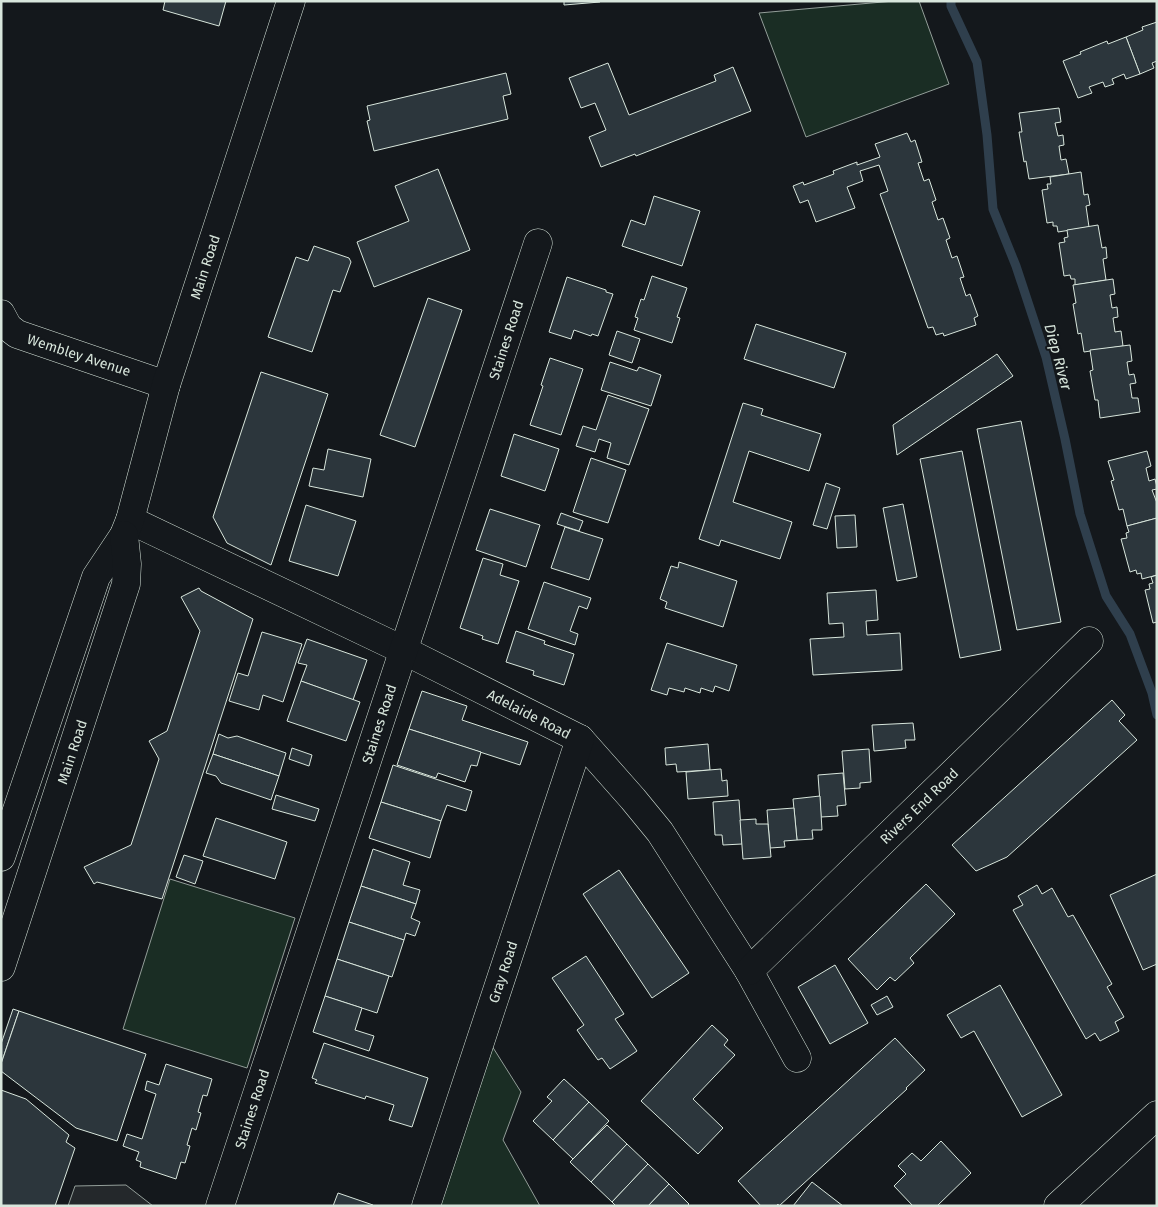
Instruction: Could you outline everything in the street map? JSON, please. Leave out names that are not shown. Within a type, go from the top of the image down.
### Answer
[{"type":"street","name":"Main Road","points":[[3,954],[126,584],[127,527],[166,384],[291,1]]},
{"type":"street","name":"Staines Road","points":[[220,1206],[538,243]]},
{"type":"street","name":"Wembley Avenue","points":[[1,314],[8,327],[17,334],[166,384]]},
{"type":"street","name":"Main Road","points":[[1,857],[96,577],[127,527]]},
{"type":"street","name":"Adelaide Road","points":[[127,527],[403,650],[580,739],[660,832],[749,971],[797,1058]]},
{"type":"street","name":"Rivers End Road","points":[[749,971],[1090,641]]},
{"type":"street","name":"Gray Road","points":[[426,1206],[580,739]]},
{"type":"street","points":[[1058,1206],[1157,1115]]},
{"type":"green space","points":[[894,1],[919,1],[949,84],[806,137],[759,13]]},
{"type":"green space","points":[[170,879],[295,918],[247,1068],[123,1029]]},
{"type":"green space","points":[[492,1046],[521,1092],[503,1140],[540,1206],[439,1206]]},
{"type":"shaded area","points":[[126,1185],[153,1206],[68,1206],[75,1186]]},
{"type":"building","points":[[165,1],[226,1],[219,26],[163,10]]},
{"type":"building","points":[[564,1],[600,1],[600,2],[564,5]]},
{"type":"building","points":[[1157,22],[1157,61],[1152,63],[1154,68],[1140,74],[1126,37],[1143,30],[1142,27]]},
{"type":"building","points":[[1126,37],[1140,74],[1126,79],[1124,74],[1112,79],[1114,84],[1105,87],[1103,82],[1089,87],[1092,93],[1078,98],[1063,61],[1107,41],[1108,44]]},
{"type":"building","points":[[608,63],[629,115],[716,81],[714,75],[733,67],[751,111],[636,156],[635,154],[601,167],[589,137],[606,130],[595,103],[581,108],[569,78]]},
{"type":"building","points":[[506,73],[511,94],[503,96],[508,119],[374,151],[367,121],[370,120],[367,106]]},
{"type":"building","points":[[1059,108],[1061,122],[1055,123],[1058,136],[1063,135],[1064,145],[1059,146],[1061,160],[1066,159],[1069,174],[1029,179],[1019,132],[1022,132],[1019,113]]},
{"type":"building","points":[[907,133],[911,142],[915,140],[922,162],[918,163],[924,181],[929,179],[936,200],[932,202],[938,220],[943,218],[950,238],[946,240],[952,258],[957,256],[964,277],[960,278],[966,296],[970,294],[978,316],[974,318],[976,325],[944,336],[943,333],[936,335],[933,327],[928,328],[880,194],[888,191],[879,165],[860,171],[863,181],[847,187],[855,208],[816,222],[808,200],[800,203],[793,186],[803,182],[804,185],[834,174],[833,171],[857,162],[857,165],[880,157],[875,144]]},
{"type":"building","points":[[438,169],[470,250],[374,287],[357,242],[409,221],[395,186]]},
{"type":"building","points":[[1081,172],[1084,195],[1088,194],[1090,205],[1086,206],[1089,227],[1058,232],[1057,226],[1053,226],[1053,222],[1047,223],[1042,190],[1048,189],[1047,184],[1051,184],[1050,177]]},
{"type":"building","points":[[654,196],[700,211],[682,266],[622,246],[631,220],[645,225]]},
{"type":"building","points":[[1098,225],[1102,248],[1106,247],[1107,258],[1103,259],[1106,280],[1075,285],[1075,279],[1071,279],[1070,275],[1064,276],[1059,243],[1065,242],[1064,238],[1068,237],[1067,230]]},
{"type":"building","points":[[314,246],[349,258],[351,262],[340,292],[333,290],[312,352],[268,337],[296,257],[308,261]]},
{"type":"building","points":[[652,276],[687,288],[677,317],[680,318],[672,343],[634,330],[638,318],[635,317],[641,299],[644,300]]},
{"type":"building","points":[[567,277],[613,294],[598,336],[592,334],[591,336],[574,330],[571,339],[549,332]]},
{"type":"building","points":[[1113,279],[1115,294],[1110,295],[1112,308],[1117,307],[1118,317],[1113,318],[1115,332],[1121,331],[1123,346],[1084,352],[1081,333],[1078,334],[1073,304],[1076,303],[1073,285]]},
{"type":"building","points":[[428,298],[462,310],[415,447],[380,435]]},
{"type":"building","points":[[756,324],[846,353],[834,388],[744,359]]},
{"type":"building","points":[[617,331],[640,339],[632,363],[609,355]]},
{"type":"building","points":[[1130,345],[1132,361],[1127,362],[1129,375],[1134,374],[1136,383],[1130,384],[1132,398],[1138,398],[1140,412],[1100,418],[1098,400],[1095,400],[1090,371],[1093,370],[1090,350]]},
{"type":"building","points":[[997,354],[1013,376],[897,455],[893,425]]},
{"type":"building","points":[[550,358],[583,369],[561,435],[530,425]]},
{"type":"building","points":[[610,362],[637,371],[639,367],[661,375],[651,406],[601,390]]},
{"type":"building","points":[[261,372],[328,394],[271,565],[227,543],[213,517]]},
{"type":"building","points":[[608,395],[649,409],[629,465],[607,458],[611,443],[599,439],[595,452],[576,446],[583,426],[596,430]]},
{"type":"building","points":[[743,403],[763,409],[761,415],[821,434],[809,471],[749,451],[733,502],[792,522],[780,559],[721,540],[719,546],[699,539]]},
{"type":"building","points":[[1021,421],[1061,622],[1017,630],[977,429]]},
{"type":"building","points":[[514,434],[559,449],[545,491],[501,476]]},
{"type":"building","points":[[328,449],[371,459],[363,497],[309,486],[313,468],[324,470]]},
{"type":"building","points":[[962,451],[1001,650],[960,658],[920,459]]},
{"type":"building","points":[[1147,451],[1151,466],[1146,468],[1149,481],[1155,479],[1157,487],[1157,489],[1152,490],[1157,503],[1157,518],[1127,526],[1123,509],[1119,510],[1111,481],[1114,480],[1108,461]]},
{"type":"building","points":[[591,458],[626,470],[608,523],[573,512]]},
{"type":"building","points":[[826,483],[840,488],[827,529],[813,525]]},
{"type":"building","points":[[903,504],[917,577],[897,581],[883,508]]},
{"type":"building","points":[[306,505],[356,521],[338,576],[289,561]]},
{"type":"building","points":[[490,509],[540,525],[526,567],[476,550]]},
{"type":"building","points":[[561,513],[583,521],[579,531],[557,524]]},
{"type":"building","points":[[855,515],[857,547],[837,548],[835,516]]},
{"type":"building","points":[[1157,518],[1157,575],[1142,579],[1141,573],[1137,574],[1136,570],[1130,572],[1121,539],[1127,538],[1126,533],[1129,532],[1127,526]]},
{"type":"building","points":[[565,527],[603,539],[589,580],[551,568]]},
{"type":"building","points":[[483,558],[503,564],[500,575],[519,581],[498,644],[482,639],[483,636],[460,628]]},
{"type":"building","points":[[679,562],[737,581],[723,627],[665,608],[667,602],[660,599],[671,566],[678,568]]},
{"type":"building","points":[[1157,575],[1157,622],[1153,623],[1145,590],[1150,589],[1149,584],[1153,583],[1151,577]]},
{"type":"building","points":[[544,582],[591,598],[587,609],[579,606],[570,631],[578,634],[575,645],[528,629]]},
{"type":"building","points":[[199,588],[201,591],[253,619],[162,899],[97,882],[94,884],[84,867],[131,845],[159,759],[149,741],[167,731],[200,631],[181,597]]},
{"type":"building","points":[[876,590],[878,620],[866,621],[867,635],[900,633],[902,670],[813,675],[810,639],[844,637],[843,623],[829,624],[827,593]]},
{"type":"building","points":[[516,631],[545,641],[544,644],[574,654],[564,685],[533,675],[534,671],[506,662]]},
{"type":"building","points":[[262,632],[302,644],[283,702],[263,695],[259,710],[229,701],[238,673],[248,676]]},
{"type":"building","points":[[307,639],[367,660],[353,700],[301,681],[307,665],[298,663]]},
{"type":"building","points":[[667,643],[737,665],[729,691],[715,686],[713,692],[701,688],[700,693],[685,688],[684,692],[669,688],[667,695],[651,690]]},
{"type":"building","points":[[301,681],[360,702],[346,741],[287,721]]},
{"type":"building","points":[[422,691],[467,706],[462,720],[528,742],[520,765],[409,729]]},
{"type":"building","points":[[1112,700],[1125,715],[1119,721],[1137,740],[1007,857],[976,871],[952,845]]},
{"type":"building","points":[[913,723],[915,740],[905,740],[906,748],[874,751],[872,725]]},
{"type":"building","points":[[409,729],[481,752],[477,766],[471,765],[465,782],[438,773],[436,778],[397,765]]},
{"type":"building","points":[[219,734],[228,738],[237,736],[286,753],[279,776],[213,754]]},
{"type":"building","points":[[708,744],[710,770],[677,772],[676,764],[666,765],[665,748]]},
{"type":"building","points":[[292,748],[312,755],[309,766],[289,759]]},
{"type":"building","points":[[869,749],[871,782],[860,783],[860,788],[845,789],[842,751]]},
{"type":"building","points":[[213,754],[279,776],[271,800],[221,783],[216,776],[206,773]]},
{"type":"building","points":[[393,765],[472,791],[466,811],[447,805],[441,821],[381,802]]},
{"type":"building","points":[[721,769],[722,781],[727,780],[728,796],[688,799],[686,772]]},
{"type":"building","points":[[843,773],[846,805],[837,806],[838,816],[821,817],[818,775]]},
{"type":"building","points":[[276,795],[319,809],[315,821],[272,809]]},
{"type":"building","points":[[820,796],[822,830],[812,830],[813,839],[797,840],[793,799]]},
{"type":"building","points":[[739,800],[742,844],[723,845],[722,835],[715,835],[713,802]]},
{"type":"building","points":[[381,802],[441,821],[430,858],[369,838]]},
{"type":"building","points":[[794,808],[797,840],[784,841],[785,847],[770,848],[767,810]]},
{"type":"building","points":[[216,818],[287,842],[275,879],[203,856]]},
{"type":"building","points":[[756,819],[756,824],[768,824],[771,857],[743,859],[740,820]]},
{"type":"building","points":[[373,849],[410,862],[403,885],[420,890],[416,904],[361,886]]},
{"type":"building","points":[[184,855],[203,861],[195,884],[176,877]]},
{"type":"building","points":[[619,870],[689,973],[652,998],[583,894]]},
{"type":"building","points":[[1157,874],[1157,964],[1143,970],[1110,895]]},
{"type":"building","points":[[926,884],[955,914],[910,958],[914,963],[895,981],[890,977],[877,990],[848,959]]},
{"type":"building","points":[[1037,885],[1042,894],[1052,888],[1068,917],[1073,915],[1112,984],[1107,987],[1124,1017],[1115,1022],[1119,1031],[1100,1041],[1095,1033],[1086,1039],[1013,910],[1023,905],[1018,896]]},
{"type":"building","points":[[361,886],[416,904],[411,918],[420,922],[415,936],[406,933],[404,940],[349,922]]},
{"type":"building","points":[[349,922],[404,940],[392,977],[337,959]]},
{"type":"building","points":[[586,956],[624,1014],[615,1019],[637,1051],[610,1069],[602,1058],[598,1060],[577,1030],[584,1025],[552,978]]},
{"type":"building","points":[[337,959],[389,976],[377,1013],[325,996]]},
{"type":"building","points":[[835,965],[868,1023],[830,1044],[798,987]]},
{"type":"building","points":[[1000,985],[1062,1095],[1022,1117],[974,1031],[961,1038],[947,1015]]},
{"type":"building","points":[[325,996],[362,1008],[355,1030],[374,1036],[369,1051],[313,1032]]},
{"type":"building","points":[[887,996],[893,1007],[877,1015],[871,1005]]},
{"type":"building","points":[[13,1009],[19,1011],[1,1064],[1,1044]]},
{"type":"building","points":[[19,1011],[146,1054],[117,1141],[76,1128],[1,1071],[1,1064]]},
{"type":"building","points":[[712,1025],[728,1040],[724,1045],[735,1055],[693,1099],[723,1128],[698,1154],[641,1101]]},
{"type":"building","points":[[895,1038],[925,1070],[907,1089],[779,1206],[778,1204],[776,1206],[761,1206],[738,1181]]},
{"type":"building","points":[[324,1043],[428,1078],[412,1127],[389,1120],[394,1105],[366,1096],[365,1099],[315,1083],[317,1080],[312,1078]]},
{"type":"building","points":[[166,1064],[212,1079],[207,1096],[203,1095],[198,1112],[201,1113],[196,1130],[192,1128],[187,1145],[190,1146],[185,1163],[181,1162],[176,1179],[140,1167],[141,1162],[136,1160],[139,1152],[123,1146],[127,1134],[142,1139],[156,1094],[145,1090],[147,1081],[159,1085]]},
{"type":"building","points":[[564,1079],[589,1102],[553,1140],[533,1121],[552,1101],[547,1097]]},
{"type":"building","points":[[1,1090],[26,1099],[69,1135],[66,1142],[75,1148],[55,1206],[1,1206]]},
{"type":"building","points":[[589,1102],[609,1121],[573,1159],[553,1140]]},
{"type":"building","points":[[607,1125],[627,1144],[591,1182],[570,1162]]},
{"type":"building","points":[[941,1141],[971,1173],[937,1206],[913,1206],[894,1186],[906,1174],[898,1166],[912,1153],[921,1161]]},
{"type":"building","points":[[627,1144],[648,1164],[612,1202],[591,1182]]},
{"type":"building","points":[[648,1164],[669,1184],[648,1206],[616,1206],[612,1202]]},
{"type":"building","points":[[812,1182],[843,1206],[793,1206]]},
{"type":"building","points":[[669,1184],[689,1204],[687,1206],[648,1206]]},
{"type":"building","points":[[338,1193],[373,1205],[373,1206],[333,1206]]},
{"type":"waterway","name":"Diep River","points":[[951,1],[951,6],[977,62],[987,135],[993,209],[1016,266],[1046,357],[1080,514],[1106,596],[1130,634],[1152,693],[1157,715]]}]
